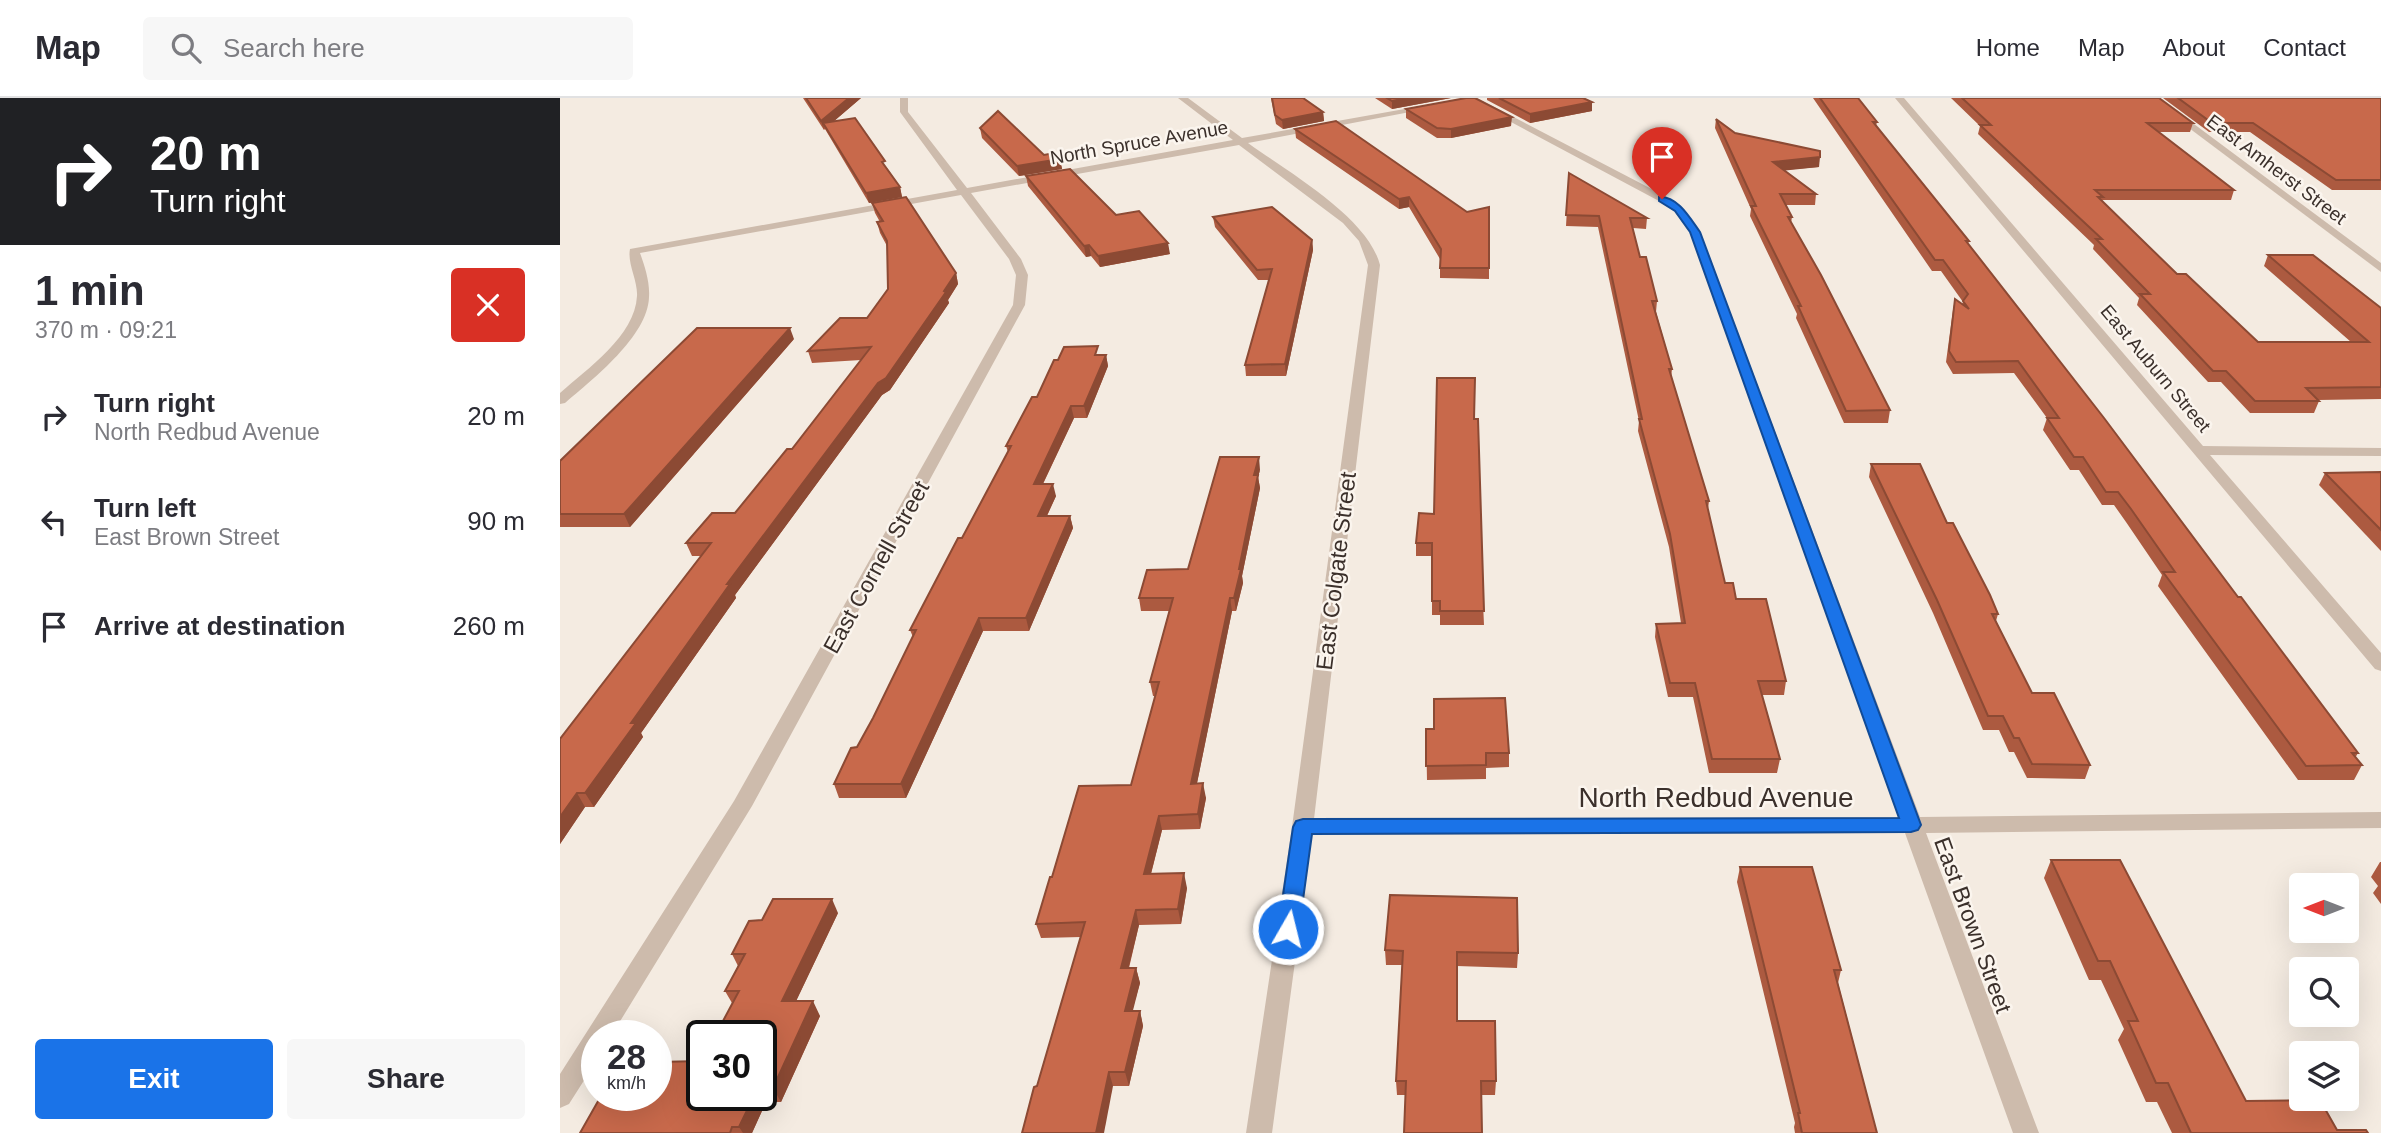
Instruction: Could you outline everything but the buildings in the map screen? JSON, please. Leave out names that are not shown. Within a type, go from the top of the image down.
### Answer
[{"type":"street","name":"East Cornell Street","points":[[608,1020],[742,806],[1013,321],[1022,291],[1022,275],[1016,259],[904,112],[904,98]]},
{"type":"street","name":"East Colgate Street","points":[[1182,98],[1347,220],[1363,236],[1371,250],[1374,265],[1303,827],[1259,1133]]},
{"type":"street","name":"East Auburn Street","points":[[1899,98],[2381,665]]},
{"type":"street","name":"East Amherst Street","points":[[2153,98],[2381,269]]},
{"type":"street","name":"East Brown Street","points":[[1471,100],[1662,199],[1678,209],[1695,232],[2026,1133]]},
{"type":"street","name":"North Spruce Avenue","points":[[560,400],[615,348],[638,320],[643,300],[634,251],[1442,106]]},
{"type":"street","points":[[2198,450],[2381,452]]},
{"type":"street","name":"North Redbud Avenue","points":[[1303,827],[2381,820]]},
{"type":"street","name":"East Cornell Street","points":[[560,1096],[581,1063]]},
{"type":"route","points":[[1288,929],[1303,827],[1911,825],[1695,232],[1678,209],[1662,199]]}]
